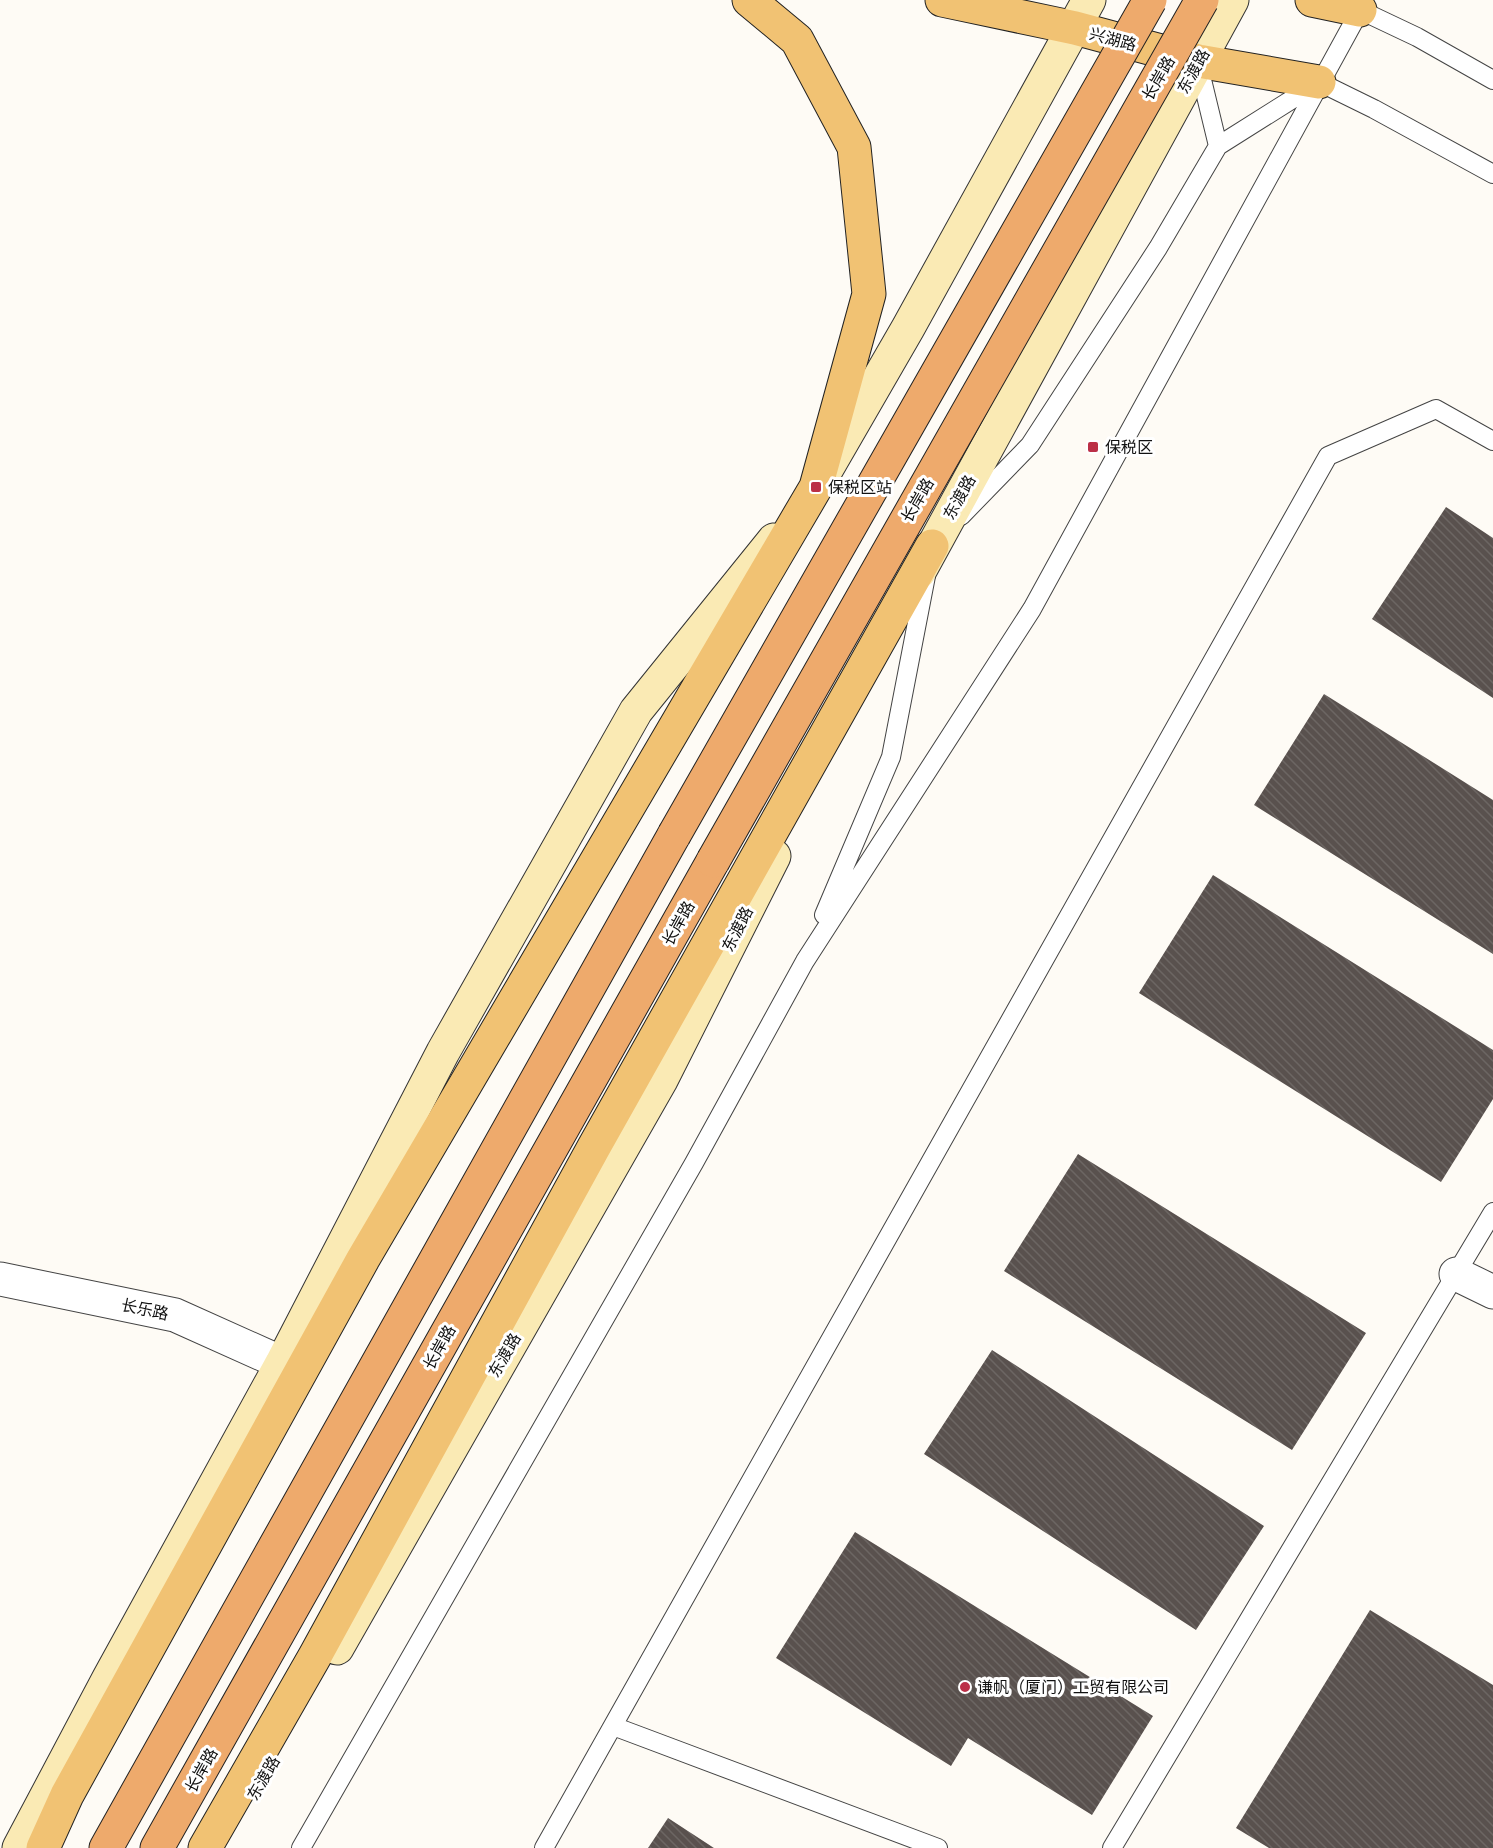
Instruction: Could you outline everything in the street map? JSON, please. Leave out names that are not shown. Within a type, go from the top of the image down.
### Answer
[{"type":"highway","points":[[106,1848],[680,825],[1150,0]]},
{"type":"highway","name":"长岸路","points":[[157,1848],[730,830],[1202,0]]},
{"type":"main road","points":[[19,1848],[109,1678],[282,1363],[442,1052],[636,711],[816,487],[869,294],[854,147],[797,40],[749,0]]},
{"type":"main road","name":"兴湖路","points":[[942,0],[1082,14],[1198,61],[1319,82]]},
{"type":"main road","name":"东渡路","points":[[223,1848],[661,1080],[932,546],[1232,0]]},
{"type":"main road","points":[[1312,0],[1363,5]]},
{"type":"main road","points":[[43,1848],[67,1795],[363,1259],[914,318],[1082,14]]},
{"type":"main road","points":[[205,1848],[315,1656],[594,1147],[932,546]]},
{"type":"street","points":[[1456,1274],[1493,1292]]},
{"type":"street","name":"长乐路","points":[[0,1278],[175,1315],[282,1363]]},
{"type":"lane","points":[[301,1848],[694,1163],[805,961],[1032,609],[1363,5],[1493,81]]},
{"type":"lane","points":[[1198,61],[1218,146]]},
{"type":"lane","points":[[805,961],[891,757],[932,546],[1030,445],[1158,248],[1218,146],[1319,82]]},
{"type":"lane","points":[[1319,82],[1374,109],[1493,174]]},
{"type":"lane","points":[[544,1848],[1328,456],[1437,409],[1493,441]]},
{"type":"lane","points":[[1112,1848],[1493,1212]]},
{"type":"lane","points":[[613,1726],[938,1848]]},
{"type":"building","points":[[1446,507],[1493,538],[1493,698],[1372,619]]},
{"type":"building","points":[[1324,694],[1493,800],[1493,954],[1254,805]]},
{"type":"building","points":[[1213,875],[1493,1050],[1493,1099],[1441,1182],[1139,993]]},
{"type":"building","points":[[1078,1154],[1366,1333],[1292,1450],[1004,1271]]},
{"type":"building","points":[[992,1350],[1264,1526],[1196,1630],[924,1454]]},
{"type":"building","name":"谦帆（厦门）工贸有限公司","points":[[855,1532],[1153,1716],[1092,1815],[968,1738],[951,1766],[776,1658]]},
{"type":"building","points":[[1370,1610],[1493,1685],[1493,1848],[1269,1848],[1236,1828]]},
{"type":"building","points":[[668,1818],[714,1848],[648,1848]]},
{"type":"place","name":"保税区","points":[[1093,447]]},
{"type":"place","name":"保税区站","points":[[816,487]]},
{"type":"place","name":"谦帆（厦门）工贸有限公司","points":[[965,1687]]}]
